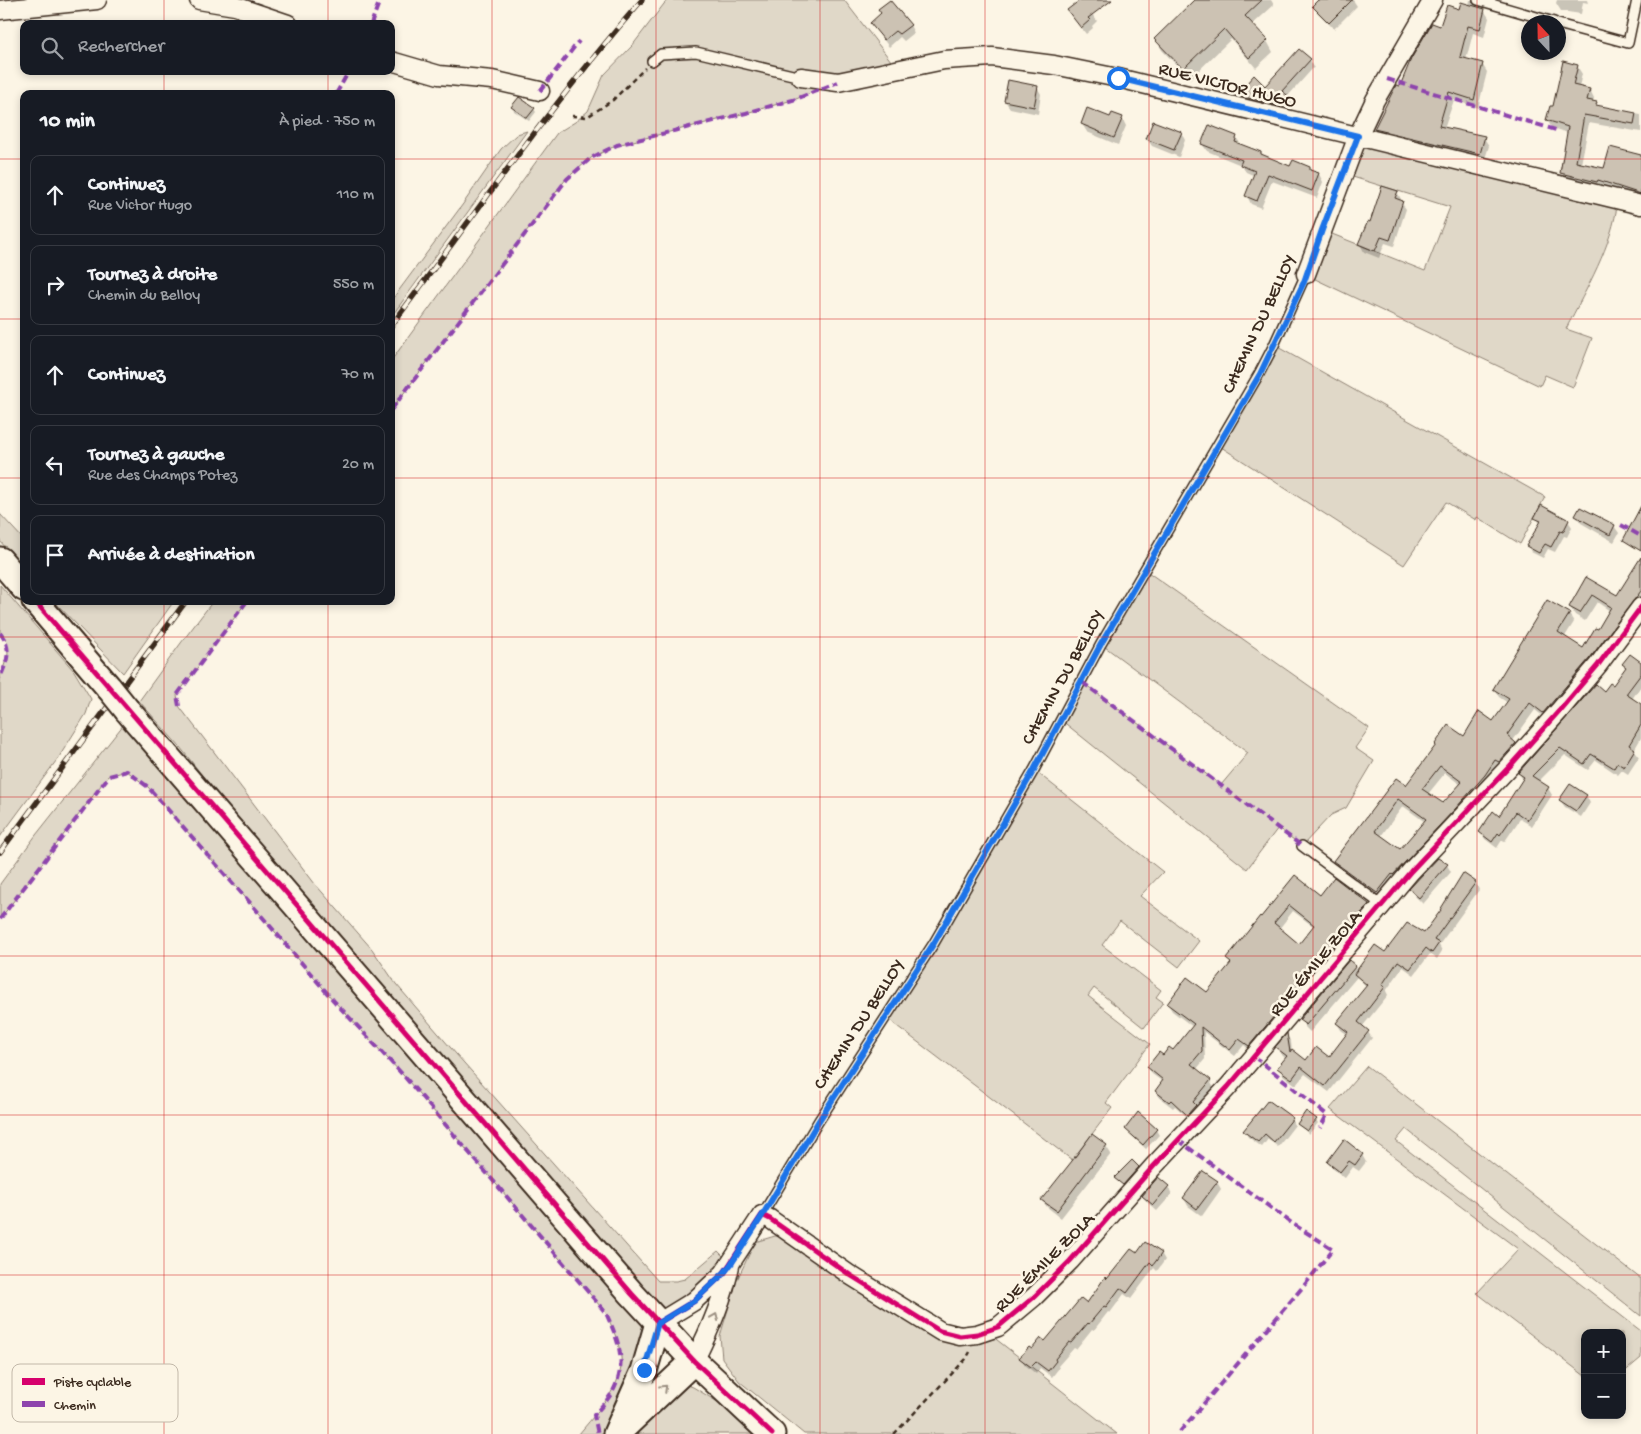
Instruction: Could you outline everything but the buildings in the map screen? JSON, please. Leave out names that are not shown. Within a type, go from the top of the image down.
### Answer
[{"type":"street","points":[[0,10],[97,0]]},
{"type":"street","points":[[199,0],[235,6],[276,20]]},
{"type":"street","name":"CHEMIN DU BELLOY","points":[[1306,274],[1358,136],[1375,100],[1434,0]]},
{"type":"street","name":"RUE VICTOR HUGO","points":[[801,77],[838,82],[944,60],[992,57],[1054,65],[1118,78],[1641,205]]},
{"type":"street","points":[[395,62],[439,75],[492,80],[540,92]]},
{"type":"street","points":[[0,560],[20,583]]},
{"type":"street","points":[[38,605],[658,1323],[694,1361],[772,1434]]},
{"type":"street","name":"RUE ÉMILE ZOLA","points":[[977,1334],[998,1327],[1034,1297],[1086,1244],[1153,1166],[1247,1065],[1381,906],[1559,711],[1598,665],[1641,607]]},
{"type":"street","points":[[616,1434],[644,1370],[658,1323],[694,1301],[724,1273],[762,1216],[770,1219],[850,1275],[940,1331],[960,1336],[977,1334]]},
{"type":"street","points":[[616,1434],[694,1361],[708,1334],[724,1294],[731,1264]]},
{"type":"lane","points":[[1478,0],[1530,15]]},
{"type":"lane","points":[[1566,26],[1628,43],[1637,0]]},
{"type":"lane","points":[[652,61],[661,54],[696,52],[801,77]]},
{"type":"lane","name":"CHEMIN DU BELLOY","points":[[762,1216],[818,1122],[934,943],[1034,770],[1101,644],[1260,374],[1306,274]]},
{"type":"lane","points":[[1302,846],[1381,906]]},
{"type":"path","points":[[572,116],[587,116],[613,100],[652,61]]},
{"type":"path","points":[[894,1434],[966,1359],[975,1345],[977,1334]]},
{"type":"shaded area","points":[[667,0],[844,0],[898,70],[838,82],[796,99],[617,145],[591,158],[566,179],[395,405],[395,356],[557,133],[588,111],[604,75],[632,46]]},
{"type":"shaded area","points":[[527,131],[395,312],[395,296],[501,149],[517,134]]},
{"type":"shaded area","points":[[1358,136],[1618,200],[1615,217],[1604,250],[1566,329],[1592,338],[1573,387],[1545,375],[1540,386],[1313,278],[1322,230],[1425,271],[1450,207],[1343,174]]},
{"type":"shaded area","points":[[1274,345],[1545,497],[1520,544],[1477,517],[1476,520],[1446,502],[1404,565],[1218,445]]},
{"type":"shaded area","points":[[0,514],[20,536],[20,564],[0,541]]},
{"type":"shaded area","points":[[1145,570],[1369,728],[1355,748],[1374,761],[1346,808],[1331,815],[1302,846],[1278,828],[1247,869],[1061,720],[1082,682],[1221,785],[1248,753],[1101,644]]},
{"type":"shaded area","points":[[0,585],[74,671],[91,699],[86,714],[59,757],[0,837],[0,678],[8,654],[7,642],[0,633]]},
{"type":"shaded area","points":[[58,605],[171,605],[123,673]]},
{"type":"shaded area","points":[[210,605],[244,605],[177,695],[179,706],[315,884],[372,949],[396,984],[658,1281],[685,1279],[718,1251],[731,1264],[658,1323],[616,1433],[674,1380],[693,1387],[721,1404],[753,1434],[579,1434],[608,1398],[614,1388],[621,1367],[619,1346],[606,1313],[403,1075],[334,1001],[148,787],[127,771],[108,776],[0,919],[0,884],[36,835],[124,724],[330,962],[347,986],[364,966],[355,953],[308,910],[180,747],[139,701]]},
{"type":"shaded area","points":[[1034,770],[1163,872],[1140,896],[1199,941],[1179,967],[1120,921],[1102,945],[1161,990],[1156,997],[1163,1002],[1144,1028],[1094,988],[1088,996],[1150,1044],[1106,1103],[1112,1108],[1072,1160],[893,1023],[887,1016]]},
{"type":"shaded area","points":[[1367,1066],[1641,1279],[1641,1316],[1406,1129],[1396,1141],[1641,1331],[1641,1358],[1626,1371],[1626,1329],[1581,1329],[1581,1373],[1477,1293],[1518,1249],[1330,1109]]},
{"type":"shaded area","points":[[775,1236],[795,1236],[940,1331],[992,1336],[1117,1434],[804,1434],[739,1381],[722,1358],[720,1336],[737,1280],[755,1242]]},
{"type":"railway","points":[[395,321],[576,79],[642,0]]},
{"type":"railway","points":[[0,852],[183,605]]},
{"type":"marked path","points":[[372,20],[380,0]]},
{"type":"marked path","points":[[540,91],[579,41]]},
{"type":"marked path","points":[[338,90],[347,75]]},
{"type":"marked path","points":[[1387,79],[1559,131]]},
{"type":"marked path","points":[[395,405],[567,179],[591,158],[617,145],[796,99],[838,82]]},
{"type":"marked path","points":[[1621,525],[1641,536]]},
{"type":"marked path","points":[[179,706],[177,695],[244,605]]},
{"type":"marked path","points":[[0,633],[8,650],[7,661],[0,678]]},
{"type":"marked path","points":[[1082,682],[1302,846]]},
{"type":"marked path","points":[[0,919],[109,776],[127,771],[148,787],[334,1001],[403,1075],[606,1313],[620,1351],[621,1361],[613,1391],[594,1415],[598,1434]]},
{"type":"marked path","points":[[1253,1057],[1327,1115],[1320,1128]]},
{"type":"marked path","points":[[1178,1140],[1293,1224],[1333,1249],[1178,1434]]},
{"type":"cycle path","points":[[38,605],[632,1294],[694,1361],[772,1434]]},
{"type":"cycle path","points":[[658,1323],[694,1301],[724,1273],[762,1215],[850,1275],[940,1331],[960,1336],[977,1334],[998,1327],[1034,1297],[1070,1261],[1153,1167],[1228,1087],[1411,871],[1559,711],[1598,665],[1641,607]]},
{"type":"route","points":[[644,1370],[658,1323],[694,1301],[731,1264],[818,1122],[934,943],[1034,770],[1101,644],[1260,374],[1304,282],[1358,136],[1118,78]]}]
